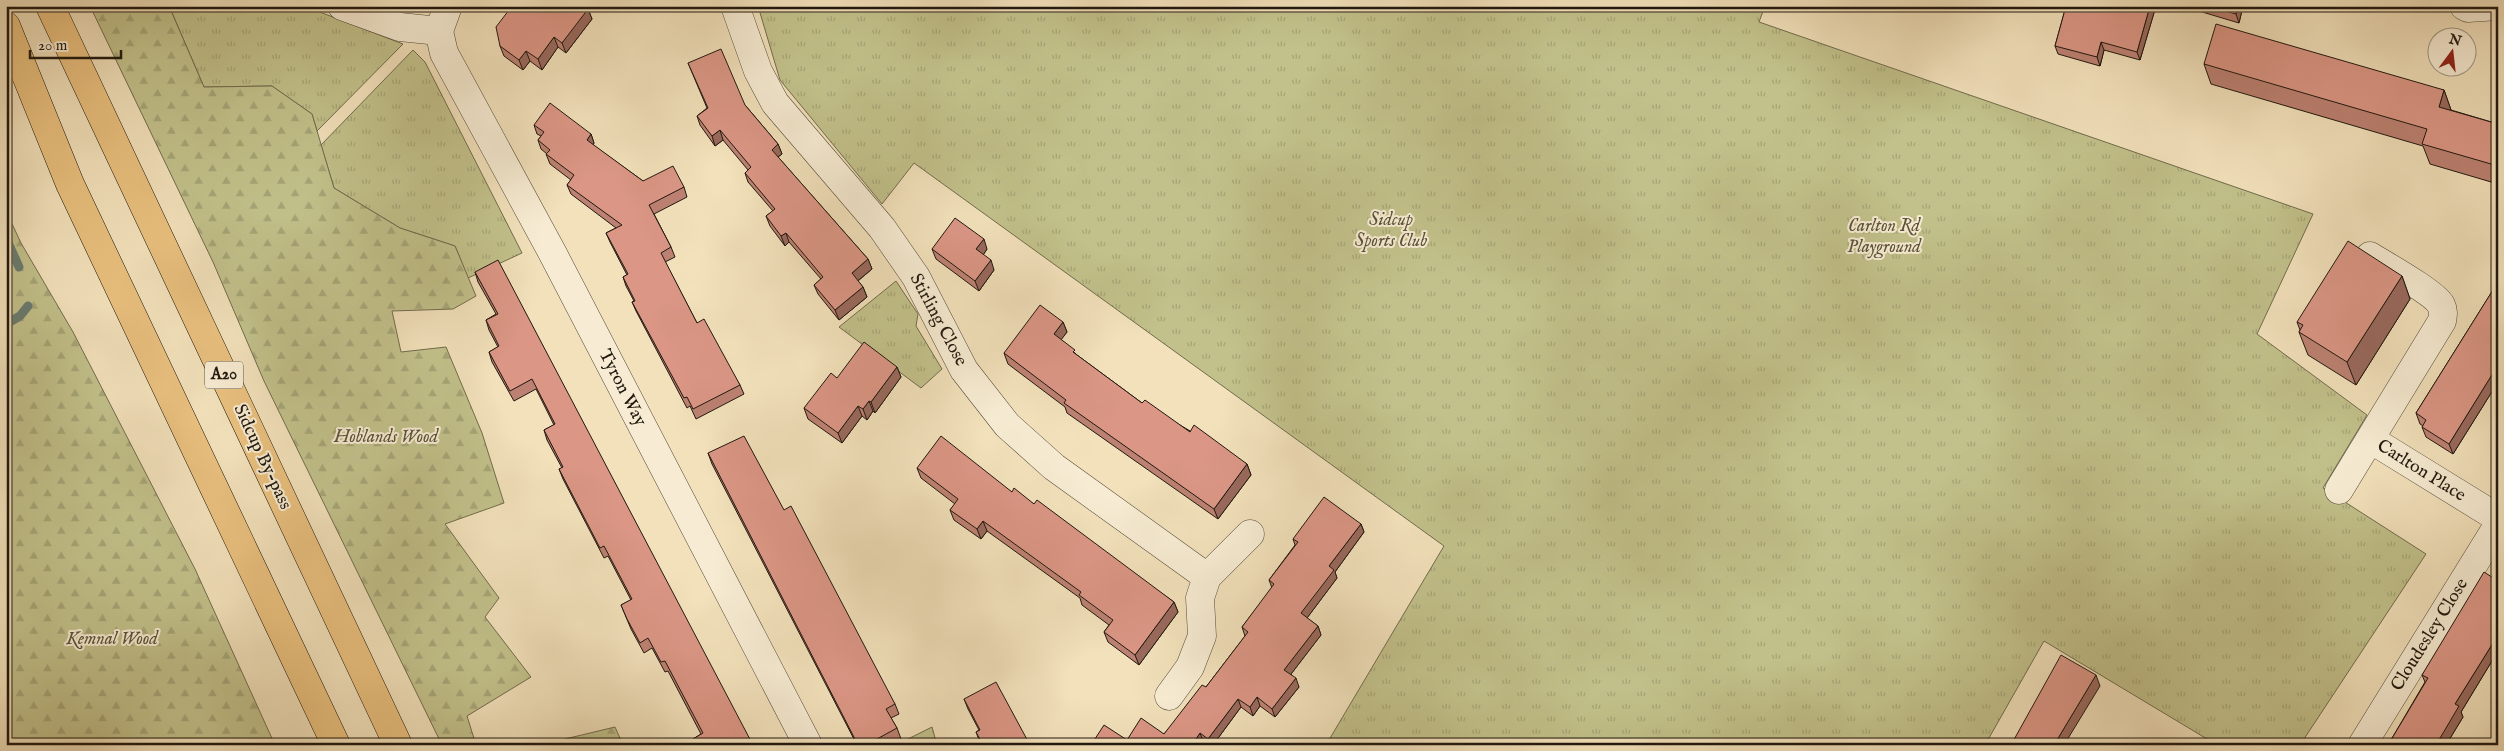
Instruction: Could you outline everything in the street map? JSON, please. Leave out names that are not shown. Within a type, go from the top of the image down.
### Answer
[{"type":"highway","name":"Sidcup By-pass","points":[[50,6],[398,745]]},
{"type":"highway","points":[[6,26],[70,184],[336,745]]},
{"type":"street","points":[[342,6],[400,27],[444,18]]},
{"type":"street","name":"Stirling Close","points":[[735,6],[758,71],[775,103],[882,228],[916,276],[964,370],[1007,425],[1054,466],[1207,577]]},
{"type":"street","points":[[2464,6],[2468,8],[2498,6]]},
{"type":"street","name":"Tyron Way","points":[[444,18],[444,53],[553,254],[808,745]]},
{"type":"street","points":[[2370,256],[2430,294],[2441,304],[2443,312],[2442,321],[2370,439]]},
{"type":"street","name":"Carlton Place","points":[[2339,490],[2370,439],[2498,518]]},
{"type":"street","name":"Cloudesley Close","points":[[2362,745],[2498,524]]},
{"type":"street","points":[[1169,696],[1190,667],[1202,636],[1200,598],[1207,577],[1250,534]]},
{"type":"green space","name":"Hoblands Wood","points":[[90,6],[169,6],[204,87],[272,86],[312,114],[334,188],[400,228],[455,246],[476,296],[453,309],[392,311],[401,352],[446,347],[482,433],[504,503],[445,524],[499,598],[485,617],[531,677],[467,716],[476,745],[442,745],[264,381],[213,262]]},
{"type":"green space","points":[[169,6],[304,6],[403,44],[317,131],[312,114],[272,86],[204,87]]},
{"type":"green space","points":[[758,6],[1765,6],[1759,22],[2313,214],[2257,334],[2367,415],[2323,488],[2426,554],[2300,745],[2217,745],[2044,641],[1985,745],[1326,745],[1444,546],[914,163],[882,204],[780,80]]},
{"type":"green space","points":[[413,50],[425,62],[522,253],[468,278],[455,246],[400,228],[334,188],[321,145]]},
{"type":"green space","name":"Kemnal Wood","points":[[6,211],[21,243],[73,332],[195,569],[275,745],[6,745]]},
{"type":"green space","points":[[896,281],[918,314],[916,326],[942,369],[921,388],[839,327]]},
{"type":"green space","points":[[615,727],[623,745],[540,745]]},
{"type":"green space","points":[[932,727],[937,745],[889,745],[901,739],[902,742]]},
{"type":"building","points":[[512,6],[584,6],[588,9],[562,43],[554,37],[538,59],[526,51],[519,60],[500,46],[496,27]]},
{"type":"building","points":[[2066,6],[2150,6],[2137,52],[2101,42],[2097,57],[2055,46]]},
{"type":"building","points":[[2207,6],[2238,6],[2236,14]]},
{"type":"building","points":[[2216,24],[2444,90],[2439,107],[2498,124],[2498,166],[2422,144],[2427,129],[2204,64]]},
{"type":"building","points":[[721,49],[745,105],[778,144],[772,150],[868,259],[852,273],[863,287],[835,310],[814,285],[823,277],[786,233],[781,236],[766,216],[775,209],[745,173],[751,167],[720,130],[712,136],[697,116],[708,108],[688,63]]},
{"type":"building","points":[[550,103],[591,134],[587,140],[643,181],[673,166],[684,187],[649,205],[671,247],[661,253],[697,323],[704,319],[740,385],[693,409],[687,397],[684,398],[632,302],[635,301],[623,277],[628,274],[606,233],[622,225],[567,185],[574,175],[546,154],[550,150],[538,140],[544,132],[534,125]]},
{"type":"building","points":[[955,218],[984,239],[976,249],[991,260],[975,281],[932,249]]},
{"type":"building","points":[[2348,241],[2402,276],[2347,362],[2299,332],[2303,325],[2297,322]]},
{"type":"building","points":[[498,260],[753,745],[696,745],[693,739],[703,733],[665,661],[661,662],[648,638],[640,643],[627,619],[621,605],[632,599],[604,546],[600,548],[559,469],[563,467],[544,430],[555,424],[532,379],[510,391],[489,352],[499,346],[486,320],[498,314],[475,272]]},
{"type":"building","points":[[2498,282],[2498,365],[2449,444],[2422,427],[2426,420],[2416,413]]},
{"type":"building","points":[[1040,305],[1063,322],[1054,334],[1075,350],[1073,352],[1142,403],[1145,400],[1190,432],[1194,425],[1247,464],[1214,509],[1064,403],[1066,400],[1004,353]]},
{"type":"building","points":[[864,342],[897,367],[871,402],[869,401],[863,409],[858,406],[838,433],[804,408],[831,373],[837,378]]},
{"type":"building","points":[[744,436],[784,510],[791,506],[895,704],[886,709],[897,728],[866,745],[858,745],[708,453]]},
{"type":"building","points":[[941,436],[1012,492],[1014,488],[1034,504],[1037,500],[1174,602],[1135,655],[1104,632],[1113,620],[1079,595],[1081,592],[983,521],[977,529],[950,510],[958,499],[917,468]]},
{"type":"building","points":[[1324,497],[1361,524],[1329,566],[1334,570],[1301,613],[1318,626],[1284,670],[1296,678],[1272,709],[1257,697],[1250,707],[1238,699],[1208,739],[1200,733],[1192,745],[1091,745],[1104,725],[1127,740],[1141,718],[1164,734],[1202,685],[1206,687],[1248,632],[1242,627],[1274,584],[1269,580],[1298,542],[1293,539]]},
{"type":"building","points":[[2484,572],[2498,581],[2498,635],[2455,704],[2459,706],[2436,745],[2388,745],[2428,678],[2422,675]]},
{"type":"building","points":[[2061,655],[2096,675],[2054,745],[2011,745]]},
{"type":"building","points":[[996,682],[1030,745],[983,745],[976,732],[980,730],[964,699]]},
{"type":"waterway","points":[[6,238],[19,267]]},
{"type":"waterway","points":[[6,324],[20,316],[28,306]]},
{"type":"park label","name":"Sidcup Sports Club","points":[[1391,230]]},
{"type":"park label","name":"Carlton Rd Playground","points":[[1884,236]]}]
